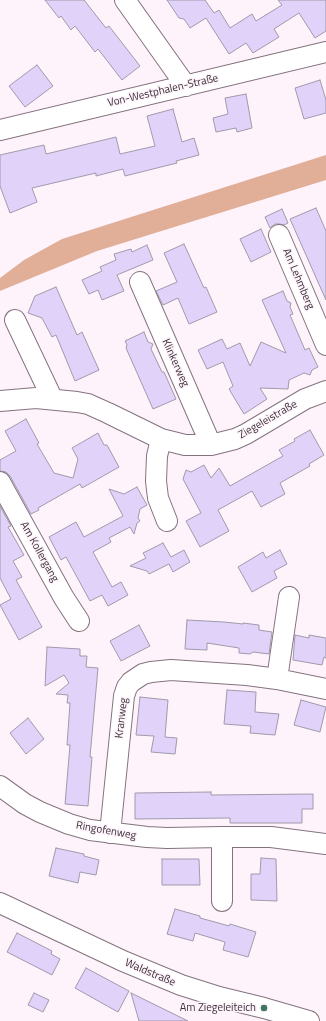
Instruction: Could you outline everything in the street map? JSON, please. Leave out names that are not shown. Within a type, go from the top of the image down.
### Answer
[{"type":"street","points":[[125,0],[186,86]]},
{"type":"street","name":"Von-Westphalen-Straße","points":[[0,130],[326,52]]},
{"type":"street","name":"Am Lehmberg","points":[[279,235],[326,345]]},
{"type":"street","name":"Klinkerweg","points":[[140,282],[211,445]]},
{"type":"street","points":[[15,320],[52,398]]},
{"type":"street","name":"Ziegeleistraße","points":[[0,401],[25,398],[52,398],[71,401],[92,406],[161,439],[185,445],[211,445],[235,439],[246,434],[305,398],[326,391]]},
{"type":"street","points":[[161,439],[157,456],[156,481],[158,498],[167,521]]},
{"type":"street","name":"Am Kollergang","points":[[0,482],[64,598],[79,621]]},
{"type":"street","points":[[277,679],[289,597]]},
{"type":"street","name":"Kranweg","points":[[110,833],[124,696],[127,687],[131,682],[142,674],[171,670],[247,675],[277,679],[326,689]]},
{"type":"street","name":"Ringofenweg","points":[[0,786],[25,804],[57,820],[80,828],[110,833],[167,838],[271,837],[326,844]]},
{"type":"street","points":[[222,837],[222,901]]},
{"type":"street","name":"Waldstraße","points":[[0,902],[123,961],[181,985],[309,1021]]},
{"type":"shaded area","points":[[326,155],[326,180],[97,251],[0,291],[0,278],[24,260],[62,239]]},
{"type":"building","points":[[45,0],[84,0],[106,28],[109,26],[140,66],[122,80],[98,49],[95,52],[75,26],[71,30],[61,16],[59,18]]},
{"type":"building","points":[[167,0],[205,0],[214,13],[219,10],[230,28],[252,14],[256,21],[282,5],[278,0],[326,0],[326,31],[315,38],[299,13],[274,29],[279,37],[253,53],[246,43],[229,54],[206,18],[190,28],[184,19],[179,18]]},
{"type":"building","points":[[37,65],[53,86],[25,107],[9,86]]},
{"type":"building","points":[[320,80],[326,100],[326,113],[304,119],[295,88]]},
{"type":"building","points":[[246,94],[252,128],[237,132],[236,128],[216,132],[213,118],[228,114],[225,98]]},
{"type":"building","points":[[173,109],[182,142],[194,138],[199,155],[176,161],[177,163],[125,176],[123,169],[96,176],[96,173],[32,188],[37,202],[10,213],[0,186],[0,155],[44,145],[46,154],[116,137],[120,154],[155,146],[147,116]]},
{"type":"building","points":[[316,208],[326,231],[326,300],[290,219]]},
{"type":"building","points":[[282,209],[288,223],[284,225],[275,224],[270,228],[265,217]]},
{"type":"building","points":[[261,229],[271,252],[251,262],[240,239]]},
{"type":"building","points":[[184,244],[204,288],[206,287],[217,312],[189,324],[178,298],[163,305],[156,291],[177,282],[164,253]]},
{"type":"building","points":[[147,245],[153,260],[117,275],[124,291],[102,300],[98,290],[89,294],[82,280],[102,271],[100,267],[116,260],[114,254],[131,249],[132,252]]},
{"type":"building","points":[[56,287],[77,335],[82,332],[99,370],[75,381],[56,335],[52,337],[42,318],[28,313],[35,296]]},
{"type":"building","points":[[283,291],[287,301],[291,303],[290,307],[293,314],[290,315],[305,350],[309,348],[318,367],[312,370],[310,375],[304,373],[289,380],[288,389],[260,388],[267,399],[244,414],[229,389],[233,386],[223,362],[207,369],[198,350],[222,339],[227,349],[240,343],[250,366],[261,342],[286,353],[262,300]]},
{"type":"building","points":[[144,332],[148,342],[153,344],[151,349],[162,372],[164,372],[176,399],[153,409],[126,348],[127,345],[125,341]]},
{"type":"building","points":[[26,419],[39,443],[37,444],[54,473],[73,478],[78,459],[72,448],[98,433],[104,445],[107,445],[119,467],[82,488],[80,484],[38,508],[39,510],[31,514],[10,476],[6,472],[0,471],[0,460],[16,451],[5,431]]},
{"type":"building","points":[[310,430],[324,455],[309,464],[310,466],[280,483],[285,494],[261,507],[252,491],[218,510],[229,531],[200,547],[186,521],[201,513],[183,479],[186,470],[191,472],[204,465],[211,478],[219,468],[230,486],[283,456],[279,450]]},
{"type":"building","points":[[137,487],[147,505],[140,509],[138,518],[140,521],[137,523],[134,534],[130,527],[109,538],[111,542],[93,552],[112,587],[121,582],[128,595],[108,606],[102,595],[90,601],[66,557],[61,560],[49,537],[76,522],[84,537],[123,516],[109,489],[124,494]]},
{"type":"building","points":[[0,506],[11,526],[8,527],[24,555],[13,561],[22,577],[16,580],[42,627],[19,640],[0,605],[11,599],[0,578]]},
{"type":"building","points":[[163,543],[171,557],[184,550],[190,562],[173,572],[169,564],[149,574],[147,571],[130,566],[146,558],[143,553]]},
{"type":"building","points":[[280,550],[287,564],[274,571],[277,578],[252,592],[238,567],[263,552],[266,558]]},
{"type":"building","points":[[187,620],[259,625],[259,630],[272,632],[269,654],[253,652],[250,654],[239,653],[239,648],[207,643],[207,650],[185,649]]},
{"type":"building","points":[[139,625],[150,646],[121,661],[110,641]]},
{"type":"building","points":[[295,635],[309,638],[309,635],[326,638],[326,658],[324,657],[322,665],[293,660]]},
{"type":"building","points":[[47,647],[80,649],[80,656],[87,656],[86,667],[98,668],[90,757],[92,757],[88,806],[65,804],[70,745],[67,745],[70,703],[67,703],[68,695],[56,694],[69,683],[64,675],[45,686]]},
{"type":"building","points":[[227,690],[256,692],[255,712],[279,714],[275,735],[250,733],[251,726],[224,724]]},
{"type":"building","points":[[140,697],[168,700],[165,737],[177,738],[175,754],[151,752],[154,736],[136,735]]},
{"type":"building","points":[[301,700],[326,707],[320,732],[294,725]]},
{"type":"building","points":[[28,718],[44,739],[26,754],[10,733]]},
{"type":"building","points":[[211,792],[211,795],[313,794],[313,809],[302,809],[302,823],[230,823],[230,818],[135,819],[135,793]]},
{"type":"building","points":[[56,848],[84,854],[84,856],[99,860],[96,875],[80,872],[78,883],[49,876]]},
{"type":"building","points":[[261,858],[276,859],[277,901],[251,900],[251,874],[260,874]]},
{"type":"building","points":[[162,859],[199,859],[200,885],[162,885]]},
{"type":"building","points":[[175,909],[200,916],[200,918],[229,926],[230,924],[256,932],[248,957],[223,950],[225,942],[195,933],[193,941],[167,934]]},
{"type":"building","points":[[17,933],[52,951],[51,954],[60,959],[52,975],[7,952]]},
{"type":"building","points":[[86,968],[129,991],[118,1012],[75,988]]},
{"type":"building","points":[[34,993],[49,1000],[43,1012],[28,1005]]},
{"type":"building","points":[[131,993],[188,1021],[139,1021]]},
{"type":"place","name":"Am Ziegeleiteich","points":[[264,1008]]}]
